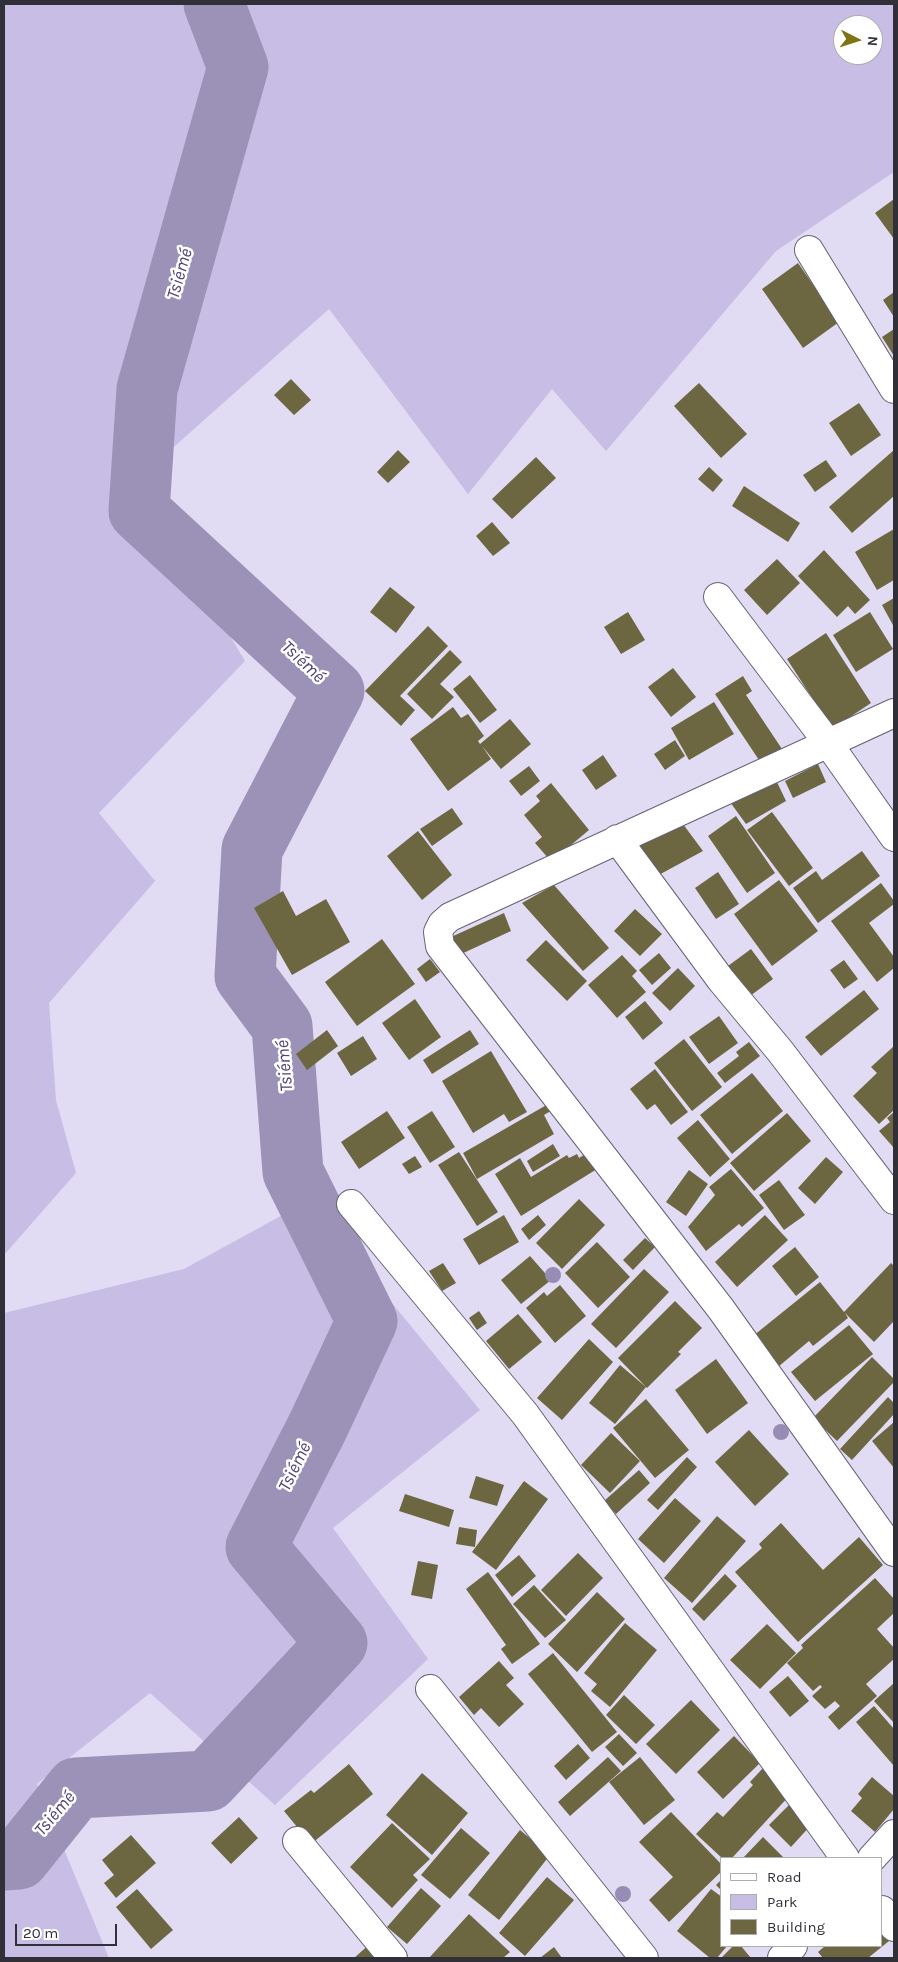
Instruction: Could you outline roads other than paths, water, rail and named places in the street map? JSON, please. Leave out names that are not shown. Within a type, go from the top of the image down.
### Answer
[{"type":"street","points":[[809,250],[894,390]]},
{"type":"street","points":[[718,597],[828,743],[894,837]]},
{"type":"street","points":[[894,713],[616,839],[450,917],[442,924],[438,932],[440,946],[721,1309],[894,1552]]},
{"type":"street","points":[[616,839],[721,980],[780,1051],[894,1200]]},
{"type":"street","points":[[351,1204],[525,1414],[844,1857]]},
{"type":"street","points":[[430,1689],[644,1958]]},
{"type":"street","points":[[873,1857],[894,1834]]},
{"type":"street","points":[[297,1841],[393,1958]]},
{"type":"street","points":[[883,1911],[894,1927]]},
{"type":"street","points":[[782,1958],[793,1947]]},
{"type":"waterway","name":"Tsiémé","points":[[4,1860],[19,1859],[76,1788],[208,1781],[337,1643],[256,1547],[318,1426],[367,1321],[293,1172],[282,1026],[245,976],[252,849],[334,691],[139,511],[147,389],[238,67],[214,4]]}]
